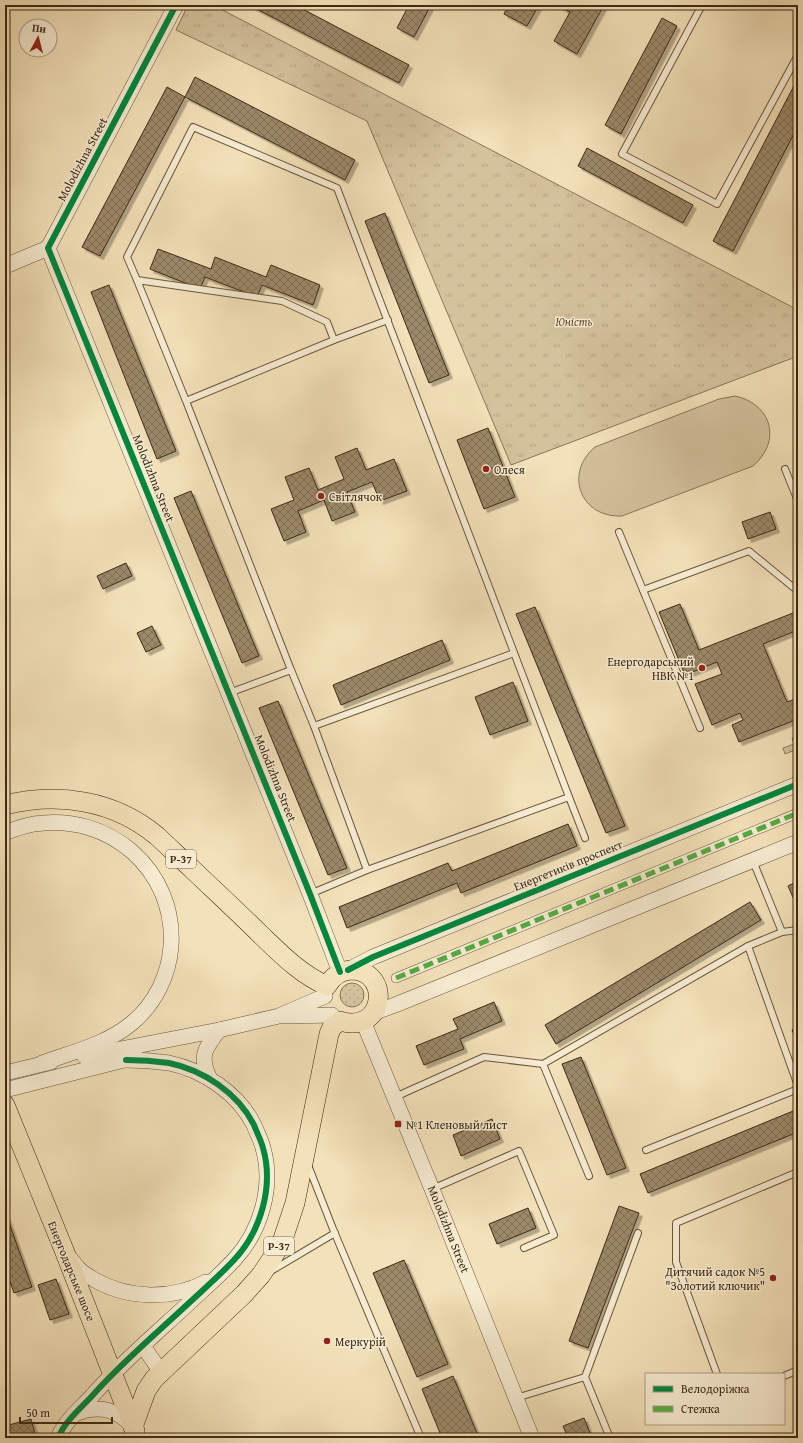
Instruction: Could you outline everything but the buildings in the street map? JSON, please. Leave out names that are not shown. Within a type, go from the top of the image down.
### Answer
[{"type":"main road","name":"Р-37","points":[[5,805],[42,800],[75,801],[106,807],[123,814],[156,836],[300,970],[326,991]]},
{"type":"main road","points":[[326,991],[335,976],[344,971],[357,970],[366,973],[373,979],[377,987],[379,996],[378,1005],[368,1017],[356,1023],[347,1023],[336,1018]]},
{"type":"main road","name":"Р-37","points":[[133,1434],[146,1391],[152,1382],[258,1279],[273,1257],[285,1233],[295,1203],[328,1040],[336,1018]]},
{"type":"main road","name":"Енергодарське шосе","points":[[5,1106],[64,1250],[112,1373],[133,1434]]},
{"type":"street","name":"Molodizhna Street","points":[[176,5],[48,248],[310,894],[344,971]]},
{"type":"street","points":[[5,266],[48,248]]},
{"type":"street","name":"Енергетиків проспект","points":[[344,971],[373,957],[798,784]]},
{"type":"street","points":[[396,978],[798,813]]},
{"type":"street","points":[[7,833],[34,824],[61,823],[90,827],[116,839],[137,856],[155,878],[162,892],[170,921],[172,938],[167,969],[157,993],[142,1013],[127,1027],[108,1039],[42,1064]]},
{"type":"street","points":[[368,1017],[798,842]]},
{"type":"street","points":[[5,1073],[42,1064],[219,1030],[279,1016],[326,991],[327,1006],[336,1018]]},
{"type":"street","points":[[279,1016],[336,1018]]},
{"type":"street","name":"Molodizhna Street","points":[[368,1017],[395,1097],[532,1438]]},
{"type":"street","points":[[5,1090],[126,1060],[219,1030]]},
{"type":"street","points":[[210,1079],[203,1062],[204,1054],[206,1048],[219,1030]]},
{"type":"street","points":[[58,1438],[62,1429],[112,1373],[235,1260],[258,1222],[263,1207],[267,1174],[263,1147],[252,1122],[236,1100],[218,1084],[188,1069],[170,1064],[126,1060]]},
{"type":"street","points":[[64,1250],[80,1270],[90,1277],[111,1288],[133,1294],[161,1294],[185,1290],[199,1286],[221,1273]]},
{"type":"street","points":[[143,1346],[161,1372]]},
{"type":"street","points":[[75,1414],[90,1409],[108,1409],[117,1413],[133,1434]]},
{"type":"lane","points":[[702,5],[622,154],[717,204],[798,54]]},
{"type":"lane","points":[[792,5],[798,8]]},
{"type":"lane","points":[[367,870],[314,726],[186,401],[127,258],[193,127],[338,188],[585,838]]},
{"type":"lane","points":[[137,280],[282,301],[327,322],[334,340]]},
{"type":"lane","points":[[186,401],[334,340],[388,320]]},
{"type":"lane","points":[[785,469],[798,501]]},
{"type":"lane","points":[[619,532],[700,728]]},
{"type":"lane","points":[[643,590],[749,550],[794,588],[798,586]]},
{"type":"lane","points":[[314,726],[514,654]]},
{"type":"lane","points":[[229,693],[291,670]]},
{"type":"lane","points":[[310,894],[367,870],[569,797]]},
{"type":"lane","points":[[753,861],[782,932]]},
{"type":"lane","points":[[395,1097],[484,1057],[543,1064],[748,946],[782,932],[798,930]]},
{"type":"lane","points":[[748,946],[798,1086]]},
{"type":"lane","points":[[543,1064],[589,1176]]},
{"type":"lane","points":[[646,1150],[798,1090]]},
{"type":"lane","points":[[432,1188],[519,1151],[554,1234],[524,1248]]},
{"type":"lane","points":[[305,1156],[335,1233],[421,1438]]},
{"type":"lane","points":[[717,1373],[676,1262],[676,1223],[798,1172]]},
{"type":"lane","points":[[258,1279],[335,1233]]},
{"type":"lane","points":[[610,1438],[585,1377],[638,1233]]},
{"type":"lane","points":[[785,1376],[798,1370]]},
{"type":"lane","points":[[516,1398],[585,1377]]},
{"type":"green space","name":"Юність","points":[[188,5],[213,5],[798,310],[798,356],[511,465],[367,121],[176,30]]},
{"type":"green space","points":[[735,396],[748,400],[758,407],[765,415],[769,425],[770,435],[768,446],[753,466],[622,516],[608,515],[596,510],[587,502],[581,492],[579,481],[580,469],[586,458],[595,447],[719,399]]},
{"type":"green space","points":[[797,737],[798,757],[795,750],[785,754],[783,748],[794,744],[792,738]]},
{"type":"green space","points":[[352,983],[361,986],[364,995],[361,1004],[352,1007],[343,1004],[340,995],[343,986]]},
{"type":"marked path","points":[[396,978],[798,813]]},
{"type":"cycle path","points":[[176,5],[48,248],[310,894],[340,972]]},
{"type":"cycle path","points":[[348,970],[373,957],[798,784]]},
{"type":"cycle path","points":[[58,1438],[69,1421],[115,1371],[234,1260],[251,1236],[258,1222],[266,1192],[266,1163],[261,1142],[247,1113],[229,1093],[207,1077],[182,1066],[164,1062],[126,1060]]},
{"type":"place","name":"Олеся","points":[[486,469]]},
{"type":"place","name":"Світлячок","points":[[321,496]]},
{"type":"place","name":"Енергодарський НВК №1","points":[[702,668]]},
{"type":"place","name":"№1 Кленовый лист","points":[[398,1124]]},
{"type":"place","name":"Дитячий садок №5 \"Золотий ключик\"","points":[[773,1278]]},
{"type":"place","name":"Меркурій","points":[[327,1341]]}]
